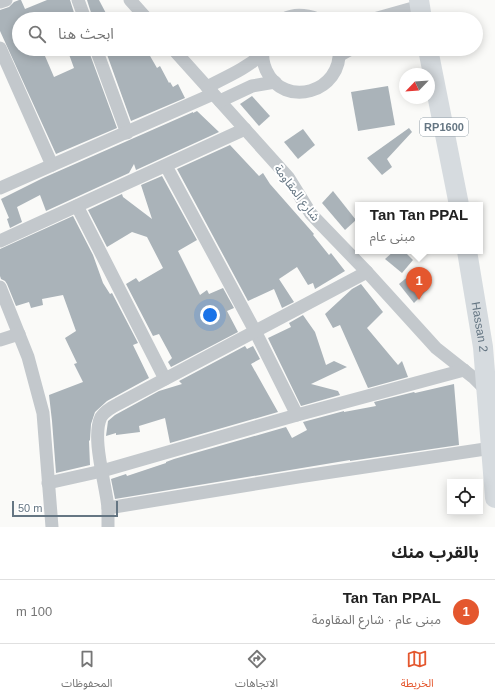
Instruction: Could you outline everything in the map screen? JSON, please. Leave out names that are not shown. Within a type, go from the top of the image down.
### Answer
[{"type":"main road","name":"RP1600","points":[[429,56],[458,202]]},
{"type":"main road","name":"Hassan 2","points":[[468,254],[491,395],[495,498]]},
{"type":"street","points":[[0,2],[6,0]]},
{"type":"street","points":[[78,0],[82,12]]},
{"type":"street","points":[[130,0],[141,12]]},
{"type":"street","points":[[403,12],[420,8]]},
{"type":"street","points":[[0,48],[52,165]]},
{"type":"street","points":[[99,56],[127,133]]},
{"type":"street","name":"شارع المقاومة","points":[[179,56],[288,177],[311,214],[367,272],[436,348],[464,370],[491,395]]},
{"type":"street","points":[[213,94],[257,56]]},
{"type":"street","points":[[263,56],[266,69],[275,82],[292,91],[310,92],[322,87],[331,78],[342,56]]},
{"type":"street","points":[[0,188],[213,94],[275,82]]},
{"type":"street","points":[[0,241],[245,129]]},
{"type":"street","points":[[166,166],[255,331],[297,415]]},
{"type":"street","points":[[77,206],[165,379]]},
{"type":"street","points":[[108,527],[108,508],[98,438],[98,425],[102,415],[109,409],[367,272]]},
{"type":"street","points":[[0,287],[19,334],[32,372],[43,413],[52,527]]},
{"type":"street","points":[[0,340],[19,334]]},
{"type":"street","points":[[48,483],[102,470],[464,370]]},
{"type":"street","points":[[108,508],[290,478],[492,448]]},
{"type":"building","points":[[21,0],[25,9],[47,0],[70,0],[74,12],[12,12],[12,56],[45,56],[54,77],[74,68],[70,56],[91,56],[117,128],[56,154],[0,31],[0,10],[9,7],[14,2]]},
{"type":"building","points":[[87,0],[99,0],[105,12],[91,12]]},
{"type":"building","points":[[108,56],[150,56],[157,68],[160,66],[169,83],[170,82],[173,87],[178,84],[185,98],[131,121]]},
{"type":"building","points":[[388,86],[395,125],[358,131],[351,92]]},
{"type":"building","points":[[252,96],[270,116],[259,126],[240,104]]},
{"type":"building","points":[[197,111],[219,132],[136,170],[134,164],[129,173],[46,211],[40,195],[17,207],[22,222],[10,228],[7,219],[9,218],[1,199],[43,178]]},
{"type":"building","points":[[409,128],[412,132],[387,159],[392,167],[382,175],[367,158]]},
{"type":"building","points":[[303,129],[315,145],[298,159],[284,142]]},
{"type":"building","points":[[230,145],[259,176],[263,173],[270,184],[314,234],[313,235],[329,255],[331,253],[345,271],[315,289],[313,283],[308,285],[297,267],[279,279],[294,302],[282,308],[274,289],[248,301],[177,169]]},
{"type":"building","points":[[162,176],[197,240],[178,251],[200,295],[207,290],[209,294],[223,288],[234,308],[227,311],[238,332],[171,367],[168,362],[172,358],[159,334],[153,336],[126,284],[136,278],[139,282],[163,268],[147,237],[132,232],[107,247],[88,210],[122,194],[123,197],[152,219],[141,185]]},
{"type":"building","points":[[333,191],[355,219],[355,221],[345,230],[322,203]]},
{"type":"building","points":[[73,216],[93,255],[103,283],[110,294],[112,293],[138,343],[133,345],[149,378],[107,401],[95,412],[91,424],[89,441],[90,465],[56,473],[49,395],[83,382],[74,364],[77,363],[65,338],[76,331],[63,295],[42,299],[43,305],[31,308],[29,302],[16,306],[7,284],[1,279],[0,276],[0,249]]},
{"type":"building","points":[[391,254],[407,254],[413,260],[402,273],[385,259]]},
{"type":"building","points":[[411,274],[427,290],[414,303],[399,284]]},
{"type":"building","points":[[361,284],[383,312],[367,328],[398,365],[402,361],[408,377],[368,388],[340,325],[333,328],[325,314],[352,289]]},
{"type":"building","points":[[303,315],[315,332],[326,365],[334,361],[347,367],[311,384],[338,391],[340,395],[301,406],[268,338],[291,327],[289,323]]},
{"type":"building","points":[[245,346],[247,349],[253,346],[260,359],[251,364],[278,412],[170,443],[165,418],[139,426],[140,432],[116,435],[116,433],[106,436],[108,421],[115,415],[159,391],[182,384],[179,381]]},
{"type":"building","points":[[454,384],[459,445],[350,460],[115,499],[111,479],[126,474],[127,476],[174,459],[286,427],[292,438],[307,430],[303,422],[344,411],[376,406],[374,402]]},
{"type":"place","name":"Tan Tan PPAL","points":[[419,300]]}]
